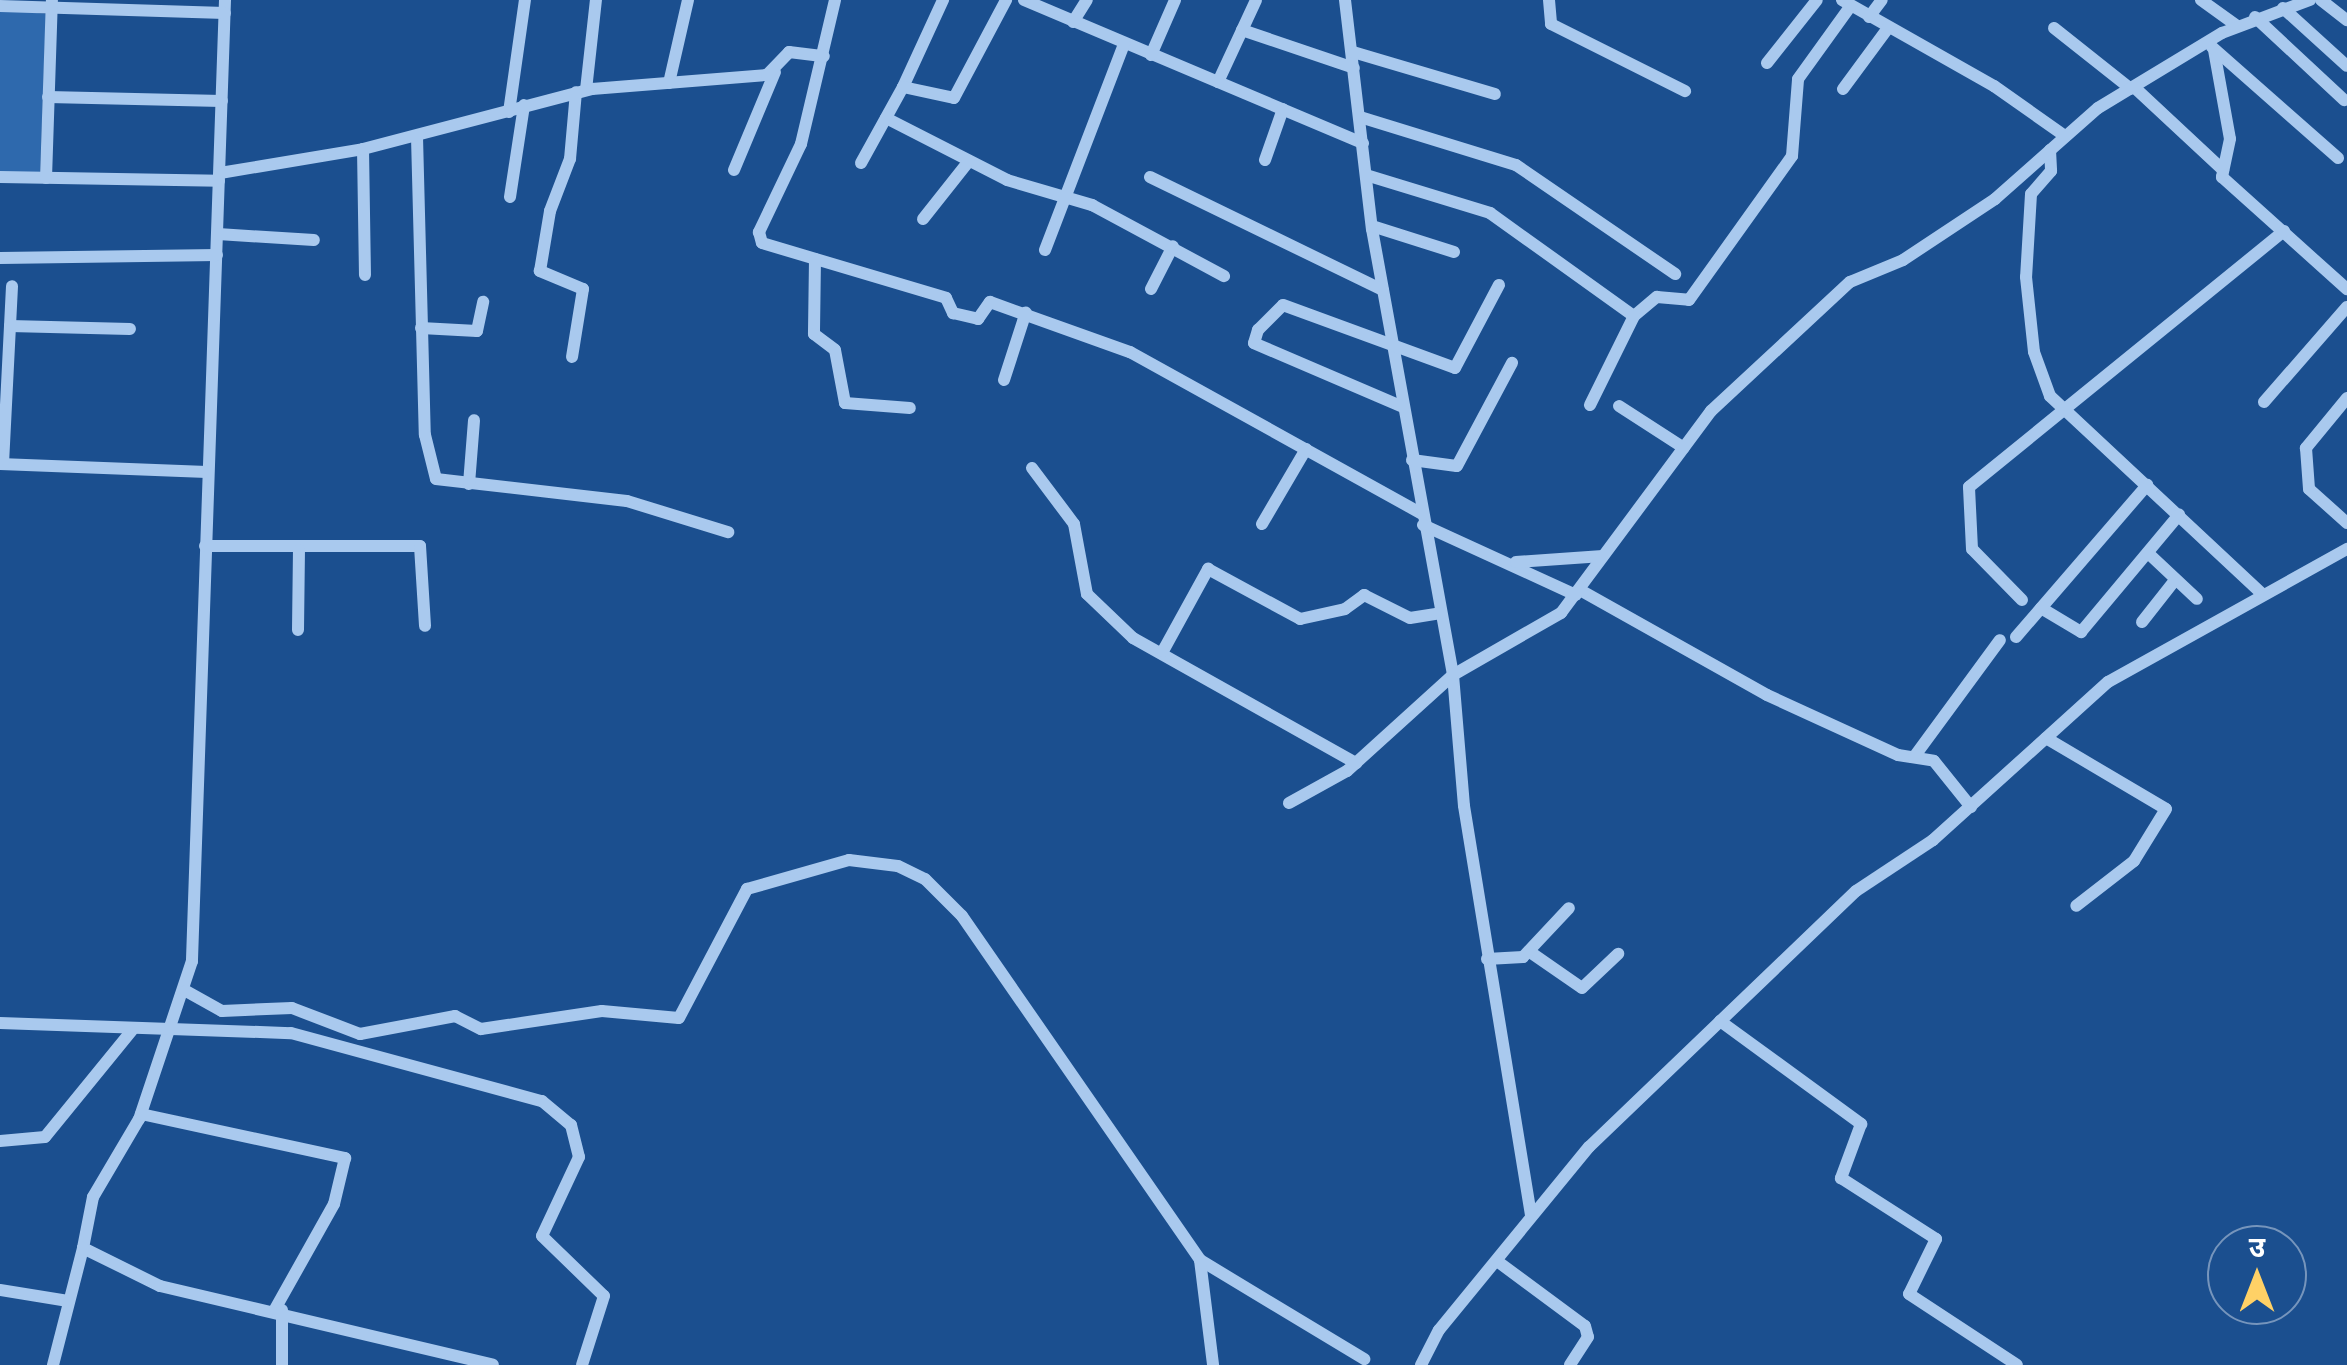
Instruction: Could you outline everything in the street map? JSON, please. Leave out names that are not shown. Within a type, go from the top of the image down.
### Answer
[{"type":"street","points":[[508,112],[525,0]]},
{"type":"street","points":[[572,357],[584,289],[540,271],[550,211],[570,159],[596,0]]},
{"type":"street","points":[[669,83],[688,0]]},
{"type":"street","points":[[835,0],[801,144],[758,236],[815,260],[946,298],[954,314],[974,319],[986,303],[1026,312],[1130,352],[1306,448],[1422,519],[1578,593],[1754,689],[1914,757],[1934,760],[1972,807]]},
{"type":"street","points":[[861,164],[944,0]]},
{"type":"street","points":[[903,87],[954,98],[1006,0]]},
{"type":"street","points":[[1024,0],[1362,143]]},
{"type":"street","points":[[1074,22],[1087,0]]},
{"type":"street","points":[[1151,55],[1175,0]]},
{"type":"street","points":[[1218,82],[1256,0]]},
{"type":"street","points":[[1345,0],[1372,226],[1453,676],[1488,959],[1531,1216]]},
{"type":"street","points":[[1550,0],[1551,24],[1686,91]]},
{"type":"street","points":[[1767,63],[1818,0]]},
{"type":"street","points":[[1870,18],[1882,0]]},
{"type":"street","points":[[2201,0],[2237,26]]},
{"type":"street","points":[[2322,0],[2347,20]]},
{"type":"street","points":[[1289,803],[1356,764],[1453,676],[1547,624],[1578,593],[1684,448],[1751,366],[1850,282],[1903,260],[1995,199],[2065,136],[2133,88],[2211,46],[2237,26],[2305,1]]},
{"type":"street","points":[[46,178],[52,3]]},
{"type":"street","points":[[1590,404],[1634,316],[1657,296],[1689,300],[1710,278],[1792,156],[1798,79],[1846,3],[2065,136]]},
{"type":"street","points":[[0,6],[225,6],[194,933],[186,991],[141,1114],[93,1196],[53,1365]]},
{"type":"street","points":[[2283,8],[2347,66]]},
{"type":"street","points":[[2255,17],[2344,100]]},
{"type":"street","points":[[1843,89],[1888,28]]},
{"type":"street","points":[[2054,28],[2133,88],[2347,289]]},
{"type":"street","points":[[1242,30],[1354,68]]},
{"type":"street","points":[[1045,250],[1124,44]]},
{"type":"street","points":[[2211,46],[2338,158]]},
{"type":"street","points":[[2211,46],[2230,139],[2222,170]]},
{"type":"street","points":[[734,170],[775,72],[789,52],[824,56]]},
{"type":"street","points":[[1353,52],[1495,94]]},
{"type":"street","points":[[0,177],[220,177],[417,137],[581,91],[775,72]]},
{"type":"street","points":[[48,98],[222,101]]},
{"type":"street","points":[[510,197],[524,105]]},
{"type":"street","points":[[1265,160],[1283,109]]},
{"type":"street","points":[[1360,117],[1516,166],[1675,274]]},
{"type":"street","points":[[886,118],[1022,185],[1065,194],[1173,246],[1224,276]]},
{"type":"street","points":[[417,137],[421,328],[430,464],[440,482],[654,506],[728,532]]},
{"type":"street","points":[[363,149],[365,274]]},
{"type":"street","points":[[2050,150],[2052,170],[2031,194],[2026,277],[2036,358],[2052,401],[2262,594]]},
{"type":"street","points":[[923,219],[970,161]]},
{"type":"street","points":[[1366,174],[1490,213],[1634,316]]},
{"type":"street","points":[[1150,178],[1382,290]]},
{"type":"street","points":[[1372,226],[1454,252]]},
{"type":"street","points":[[2022,600],[1972,549],[1969,487],[2067,415],[2284,231]]},
{"type":"street","points":[[218,234],[314,240]]},
{"type":"street","points":[[1151,289],[1173,246]]},
{"type":"street","points":[[0,258],[217,255]]},
{"type":"street","points":[[815,260],[814,334],[835,350],[845,403],[910,408]]},
{"type":"street","points":[[1403,407],[1254,340],[1283,305],[1455,368],[1498,285]]},
{"type":"street","points":[[12,286],[2,464],[208,472]]},
{"type":"street","points":[[421,328],[477,331],[482,302]]},
{"type":"street","points":[[2264,402],[2347,307]]},
{"type":"street","points":[[1004,380],[1026,312]]},
{"type":"street","points":[[10,326],[130,329]]},
{"type":"street","points":[[1412,460],[1457,466],[1512,363]]},
{"type":"street","points":[[2347,398],[2306,448],[2309,489],[2347,523]]},
{"type":"street","points":[[1620,406],[1684,448]]},
{"type":"street","points":[[469,484],[474,420]]},
{"type":"street","points":[[1262,524],[1306,448]]},
{"type":"street","points":[[1032,468],[1074,524],[1087,594],[1133,638],[1163,652],[1272,722],[1356,764]]},
{"type":"street","points":[[2016,636],[2147,485]]},
{"type":"street","points":[[2041,608],[2081,632],[2179,515]]},
{"type":"street","points":[[206,546],[299,550],[370,541],[420,546],[424,626]]},
{"type":"street","points":[[1421,1365],[1439,1330],[1531,1216],[1720,1021],[1856,891],[1972,807],[2108,682],[2347,549]]},
{"type":"street","points":[[298,630],[299,550]]},
{"type":"street","points":[[1513,562],[1578,552],[1603,556]]},
{"type":"street","points":[[2148,553],[2197,599]]},
{"type":"street","points":[[1163,652],[1208,570],[1300,619],[1345,610],[1364,596],[1416,620],[1441,612]]},
{"type":"street","points":[[2142,622],[2176,580]]},
{"type":"street","points":[[1914,757],[2000,640]]},
{"type":"street","points":[[2046,738],[2166,809],[2134,861],[2076,906]]},
{"type":"street","points":[[186,991],[222,1011],[302,1009],[360,1034],[449,1016],[481,1029],[602,1011],[679,1018],[747,889],[849,860],[898,866],[926,879],[962,916],[1200,1260],[1365,1363]]},
{"type":"street","points":[[1488,959],[1511,962],[1530,952],[1570,908]]},
{"type":"street","points":[[1530,952],[1582,988],[1618,954]]},
{"type":"street","points":[[1720,1021],[1860,1124],[1839,1167],[1842,1178],[1936,1240],[1909,1294],[2017,1365]]},
{"type":"street","points":[[0,1023],[304,1035],[463,1075],[555,1110],[574,1129],[579,1162],[542,1236],[604,1296],[582,1365]]},
{"type":"street","points":[[0,1141],[44,1137],[132,1028]]},
{"type":"street","points":[[141,1114],[346,1158],[334,1204],[279,1310],[282,1365]]},
{"type":"street","points":[[83,1248],[160,1286],[279,1310],[493,1365]]},
{"type":"street","points":[[1200,1260],[1214,1365]]},
{"type":"street","points":[[1497,1262],[1585,1326],[1588,1337],[1570,1365]]},
{"type":"street","points":[[0,1290],[68,1301]]},
{"type":"shaded area","points":[[0,9],[46,14],[40,173],[0,173]]}]
